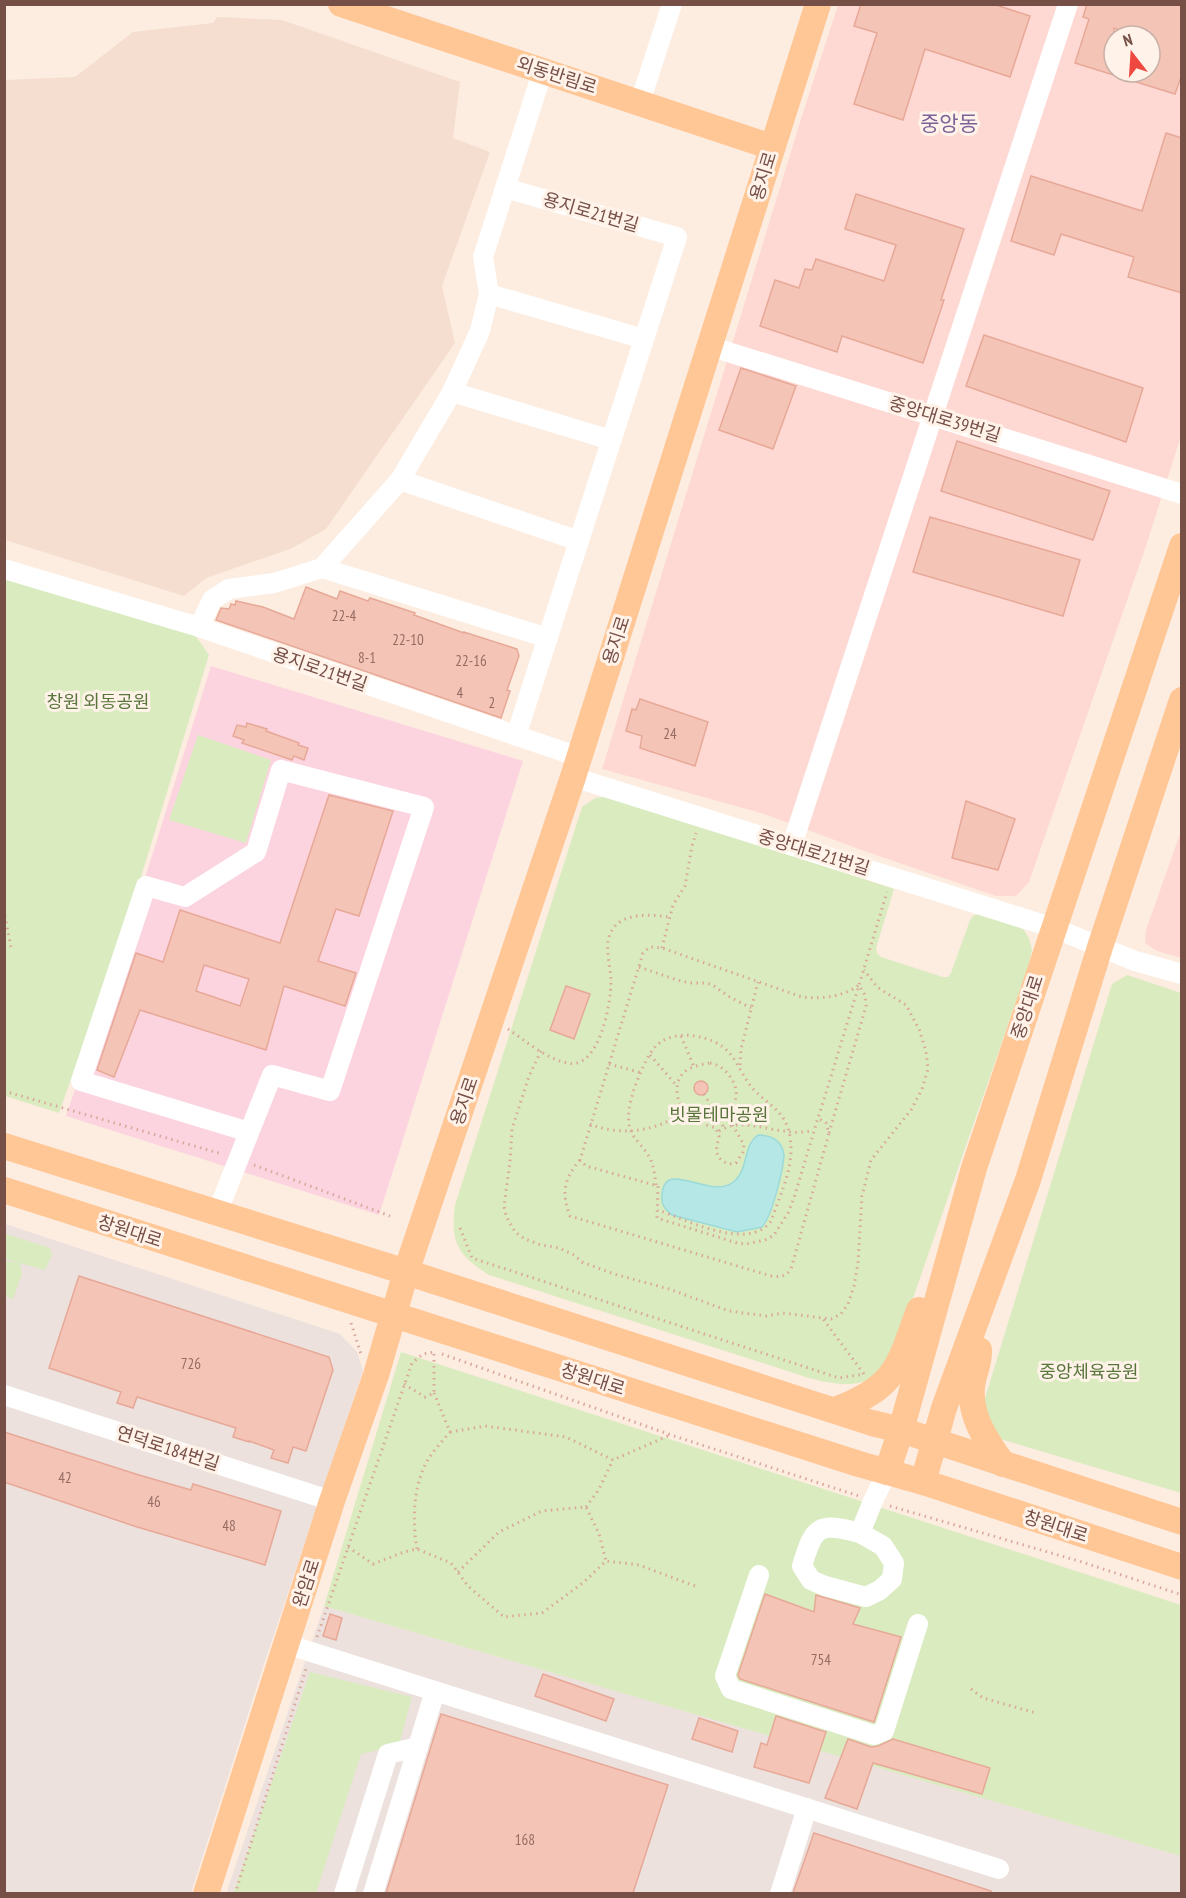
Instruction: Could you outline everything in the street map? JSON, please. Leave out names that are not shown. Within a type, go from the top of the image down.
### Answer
[{"type":"main road","name":"외동반림로","points":[[341,4],[772,147]]},
{"type":"main road","name":"용지로","points":[[406,1272],[576,767],[818,4]]},
{"type":"main road","name":"중앙대로","points":[[887,1472],[902,1430],[974,1168],[1182,546]]},
{"type":"main road","points":[[923,1482],[944,1408],[1028,1180],[1100,947],[1182,700]]},
{"type":"main road","points":[[4,1146],[902,1430],[1182,1522]]},
{"type":"main road","name":"창원대로","points":[[4,1190],[923,1482],[1182,1567]]},
{"type":"main road","name":"완암로","points":[[206,1893],[332,1500],[376,1375],[406,1272]]},
{"type":"main road","points":[[835,1410],[866,1397],[892,1375],[901,1362],[919,1309],[943,1279]]},
{"type":"main road","points":[[976,1324],[979,1355],[974,1374],[972,1404],[981,1430],[1003,1464]]},
{"type":"street","points":[[640,102],[672,4]]},
{"type":"street","points":[[792,845],[1068,4]]},
{"type":"street","points":[[199,627],[212,600],[229,589],[274,583],[322,568],[400,480],[452,392],[480,331],[489,294],[483,257],[543,70]]},
{"type":"street","name":"용지로21번길","points":[[505,188],[677,237],[644,339]]},
{"type":"street","points":[[489,294],[644,339],[516,736]]},
{"type":"street","name":"중앙대로39번길","points":[[709,346],[1182,494]]},
{"type":"street","points":[[452,392],[611,440]]},
{"type":"street","points":[[400,480],[579,541]]},
{"type":"street","points":[[322,568],[548,638]]},
{"type":"street","name":"용지로21번길","points":[[4,569],[199,627],[516,736],[576,767]]},
{"type":"street","name":"중앙대로21번길","points":[[576,767],[703,817],[1054,928],[1135,961],[1182,974]]},
{"type":"street","points":[[217,1213],[272,1075],[330,1091],[424,807],[281,770],[256,852],[185,897],[146,886],[81,1081],[249,1132]]},
{"type":"street","name":"연덕로184번길","points":[[4,1395],[332,1500]]},
{"type":"street","points":[[860,1533],[887,1472]]},
{"type":"street","points":[[834,1526],[860,1533],[884,1546],[894,1563],[892,1579],[880,1590],[866,1597],[811,1580],[802,1566],[809,1542],[819,1530],[834,1526]]},
{"type":"street","points":[[759,1575],[725,1676],[731,1689],[874,1735],[884,1731],[918,1624]]},
{"type":"street","points":[[286,1644],[999,1869]]},
{"type":"street","points":[[373,1893],[435,1691]]},
{"type":"street","points":[[344,1893],[388,1754],[418,1747]]},
{"type":"street","points":[[780,1893],[807,1809]]},
{"type":"path","points":[[662,948],[673,905],[685,886],[692,846],[703,817]]},
{"type":"path","points":[[657,1210],[721,1232],[748,1235],[759,1232],[771,1221],[788,1173],[790,1161],[788,1132],[775,1106],[755,1091],[731,1055],[717,1043],[693,1036],[681,1036],[660,1043],[650,1055],[629,1109],[631,1131],[653,1167],[658,1189],[657,1210],[657,1218],[737,1243],[746,1244],[765,1240],[774,1235],[788,1213],[794,1198],[893,877]]},
{"type":"path","points":[[4,910],[11,948]]},
{"type":"path","points":[[492,1019],[541,1051],[569,1064],[585,1060],[599,1038],[609,1003],[611,982],[608,937],[615,927],[639,915],[669,917]]},
{"type":"path","points":[[650,946],[662,948],[802,997],[822,998],[844,993],[859,985],[865,995],[866,1006],[791,1269],[786,1275],[771,1276],[570,1216],[564,1197],[567,1177],[580,1160],[646,948],[650,946]]},
{"type":"path","points":[[639,967],[683,982],[707,983],[751,1008]]},
{"type":"path","points":[[541,1051],[529,1076],[512,1129],[504,1206],[506,1216],[515,1232],[525,1239],[559,1248],[574,1255],[582,1262],[614,1274],[669,1289],[729,1311],[766,1316],[783,1313],[831,1319],[841,1314],[848,1304],[854,1287],[858,1263],[862,1196],[872,1160],[911,1110],[922,1089],[928,1069],[926,1051],[919,1029],[906,1005],[877,987],[864,969]]},
{"type":"path","points":[[740,1067],[741,1049],[758,982]]},
{"type":"path","points":[[681,1036],[694,1067]]},
{"type":"path","points":[[650,1055],[677,1086]]},
{"type":"path","points":[[710,1063],[717,1064],[728,1073],[732,1081],[736,1097],[727,1115],[744,1145],[744,1152],[736,1163],[729,1164],[719,1158],[716,1147],[719,1131],[697,1122],[684,1111],[678,1098],[677,1086],[681,1076],[694,1067],[710,1063]]},
{"type":"path","points":[[609,1064],[642,1073]]},
{"type":"path","points":[[4,1091],[238,1159],[390,1216]]},
{"type":"path","points":[[704,1094],[724,1128]]},
{"type":"path","points":[[590,1124],[606,1130],[631,1131],[658,1126],[684,1111]]},
{"type":"path","points":[[818,1118],[826,1123],[829,1133]]},
{"type":"path","points":[[719,1131],[732,1126],[749,1125],[788,1132],[814,1131]]},
{"type":"path","points":[[580,1160],[586,1166],[656,1185]]},
{"type":"path","points":[[460,1228],[472,1258],[839,1378],[864,1374],[822,1317]]},
{"type":"path","points":[[349,1316],[363,1359]]},
{"type":"path","points":[[434,1351],[434,1393],[450,1432]]},
{"type":"path","points":[[235,1893],[312,1652],[404,1384],[412,1363],[423,1354],[434,1351],[671,1435],[848,1492]]},
{"type":"path","points":[[404,1384],[425,1397],[434,1393]]},
{"type":"path","points":[[417,1549],[414,1533],[417,1486],[429,1458],[450,1432],[485,1426],[566,1437],[614,1460]]},
{"type":"path","points":[[458,1572],[499,1532],[542,1511],[586,1507],[598,1491],[614,1460],[671,1435]]},
{"type":"path","points":[[873,1501],[1082,1562],[1182,1595]]},
{"type":"path","points":[[586,1507],[599,1534],[606,1562]]},
{"type":"path","points":[[348,1547],[373,1564],[417,1549],[451,1563],[468,1586],[504,1617],[542,1613],[584,1582],[606,1562],[639,1565],[694,1586]]},
{"type":"path","points":[[970,1689],[983,1698],[1036,1713]]},
{"type":"shaded area","points":[[838,5],[1181,5],[1181,436],[1146,546],[1029,882],[1016,896],[996,896],[761,813],[602,769]]},
{"type":"shaded area","points":[[217,17],[282,20],[460,82],[453,138],[490,152],[442,286],[455,343],[326,529],[290,549],[206,578],[184,596],[5,540],[5,80],[75,77],[133,32],[213,23]]},
{"type":"shaded area","points":[[211,666],[523,761],[379,1215],[66,1116],[141,891]]},
{"type":"shaded area","points":[[1181,831],[1181,958],[1157,951],[1145,943],[1146,930]]},
{"type":"shaded area","points":[[5,1224],[340,1334],[357,1352],[363,1371],[263,1667],[191,1893],[5,1894]]},
{"type":"shaded area","points":[[324,1606],[1182,1856],[1181,1894],[226,1894]]},
{"type":"green space","name":"창원 외동공원","points":[[4,574],[192,631],[209,655],[133,903],[59,1113],[5,1096]]},
{"type":"green space","points":[[198,735],[271,760],[246,843],[169,820]]},
{"type":"green space","name":"빗물테마공원","points":[[613,797],[894,889],[876,948],[881,957],[948,977],[970,920],[980,913],[1023,929],[1029,938],[1032,950],[1028,967],[894,1353],[886,1365],[868,1380],[846,1384],[809,1378],[489,1275],[470,1261],[458,1247],[454,1229],[455,1205],[582,807],[595,798]]},
{"type":"green space","name":"중앙체육공원","points":[[1127,975],[1181,993],[1181,1493],[987,1435],[982,1408],[1112,984]]},
{"type":"green space","points":[[6,1234],[50,1248],[52,1255],[45,1270],[5,1259]]},
{"type":"green space","points":[[4,1261],[20,1263],[22,1274],[13,1299],[5,1296]]},
{"type":"green space","points":[[401,1352],[1181,1605],[1181,1856],[324,1606]]},
{"type":"green space","points":[[310,1672],[412,1697],[399,1745],[361,1754],[316,1893],[233,1894]]},
{"type":"water","points":[[758,1135],[776,1140],[784,1155],[782,1171],[770,1213],[762,1227],[737,1232],[672,1215],[665,1209],[662,1196],[664,1185],[670,1180],[678,1179],[722,1187],[732,1183],[741,1172],[750,1146]]},
{"type":"building","points":[[861,4],[993,4],[1030,16],[1010,77],[925,49],[903,120],[854,104],[877,33],[854,26]]},
{"type":"building","points":[[1087,4],[1182,4],[1182,74],[1175,94],[1143,84],[1162,84],[1162,24],[1102,24],[1102,71],[1075,63],[1089,19],[1083,17]]},
{"type":"building","points":[[1166,133],[1182,138],[1182,293],[1128,277],[1134,257],[1061,234],[1054,255],[1011,241],[1031,176],[1142,211]]},
{"type":"building","points":[[856,194],[964,229],[923,363],[842,336],[837,352],[760,326],[775,280],[799,288],[805,269],[812,270],[816,259],[884,281],[896,245],[845,229]]},
{"type":"building","points":[[984,335],[1143,388],[1126,442],[966,386]]},
{"type":"building","points":[[741,368],[796,386],[773,449],[719,430]]},
{"type":"building","points":[[957,441],[1110,491],[1093,540],[941,491]]},
{"type":"building","points":[[930,517],[1080,560],[1063,616],[913,572]]},
{"type":"building","points":[[306,587],[337,599],[340,591],[368,601],[370,598],[464,633],[517,649],[519,656],[507,690],[510,691],[501,718],[216,620],[221,608],[229,609],[231,604],[235,605],[236,601],[263,607],[294,619]]},
{"type":"building","points":[[640,699],[708,722],[695,766],[640,748],[642,736],[626,731],[632,709],[636,710]]},
{"type":"building","points":[[247,723],[267,729],[266,731],[308,748],[304,760],[294,756],[292,760],[242,743],[244,740],[233,736],[237,725],[246,727]]},
{"type":"building","points":[[329,795],[393,811],[359,916],[336,909],[318,961],[356,973],[345,1006],[284,986],[266,1050],[140,1010],[114,1077],[97,1070],[136,953],[163,962],[180,910],[280,943]],"holes":[[[204,965],[249,979],[240,1006],[196,991]]]},
{"type":"building","points":[[966,801],[1015,819],[998,870],[952,858]]},
{"type":"building","points":[[566,986],[590,994],[574,1039],[550,1030]]},
{"type":"building","points":[[701,1081],[706,1083],[708,1088],[706,1093],[701,1095],[696,1093],[694,1088],[696,1083]]},
{"type":"building","points":[[79,1276],[329,1357],[333,1370],[306,1451],[293,1447],[288,1463],[271,1458],[274,1450],[233,1437],[236,1428],[137,1397],[133,1408],[117,1403],[121,1392],[49,1368]]},
{"type":"building","points":[[4,1432],[191,1490],[193,1484],[281,1511],[265,1565],[134,1526],[4,1482]]},
{"type":"building","points":[[765,1594],[814,1612],[816,1595],[860,1608],[853,1624],[901,1637],[874,1722],[740,1679],[738,1675]]},
{"type":"building","points":[[330,1614],[342,1618],[336,1640],[323,1636]]},
{"type":"building","points":[[543,1674],[614,1699],[606,1721],[535,1696]]},
{"type":"building","points":[[441,1714],[668,1785],[633,1893],[386,1893]]},
{"type":"building","points":[[776,1716],[826,1732],[809,1783],[754,1767],[761,1743],[767,1745]]},
{"type":"building","points":[[699,1718],[738,1731],[732,1752],[692,1739]]},
{"type":"building","points":[[848,1739],[871,1747],[893,1739],[990,1768],[982,1794],[873,1763],[857,1809],[825,1798]]},
{"type":"building","points":[[814,1833],[991,1891],[991,1893],[793,1893]]},
{"type":"district","name":"중앙동","points":[[949,123]]}]
